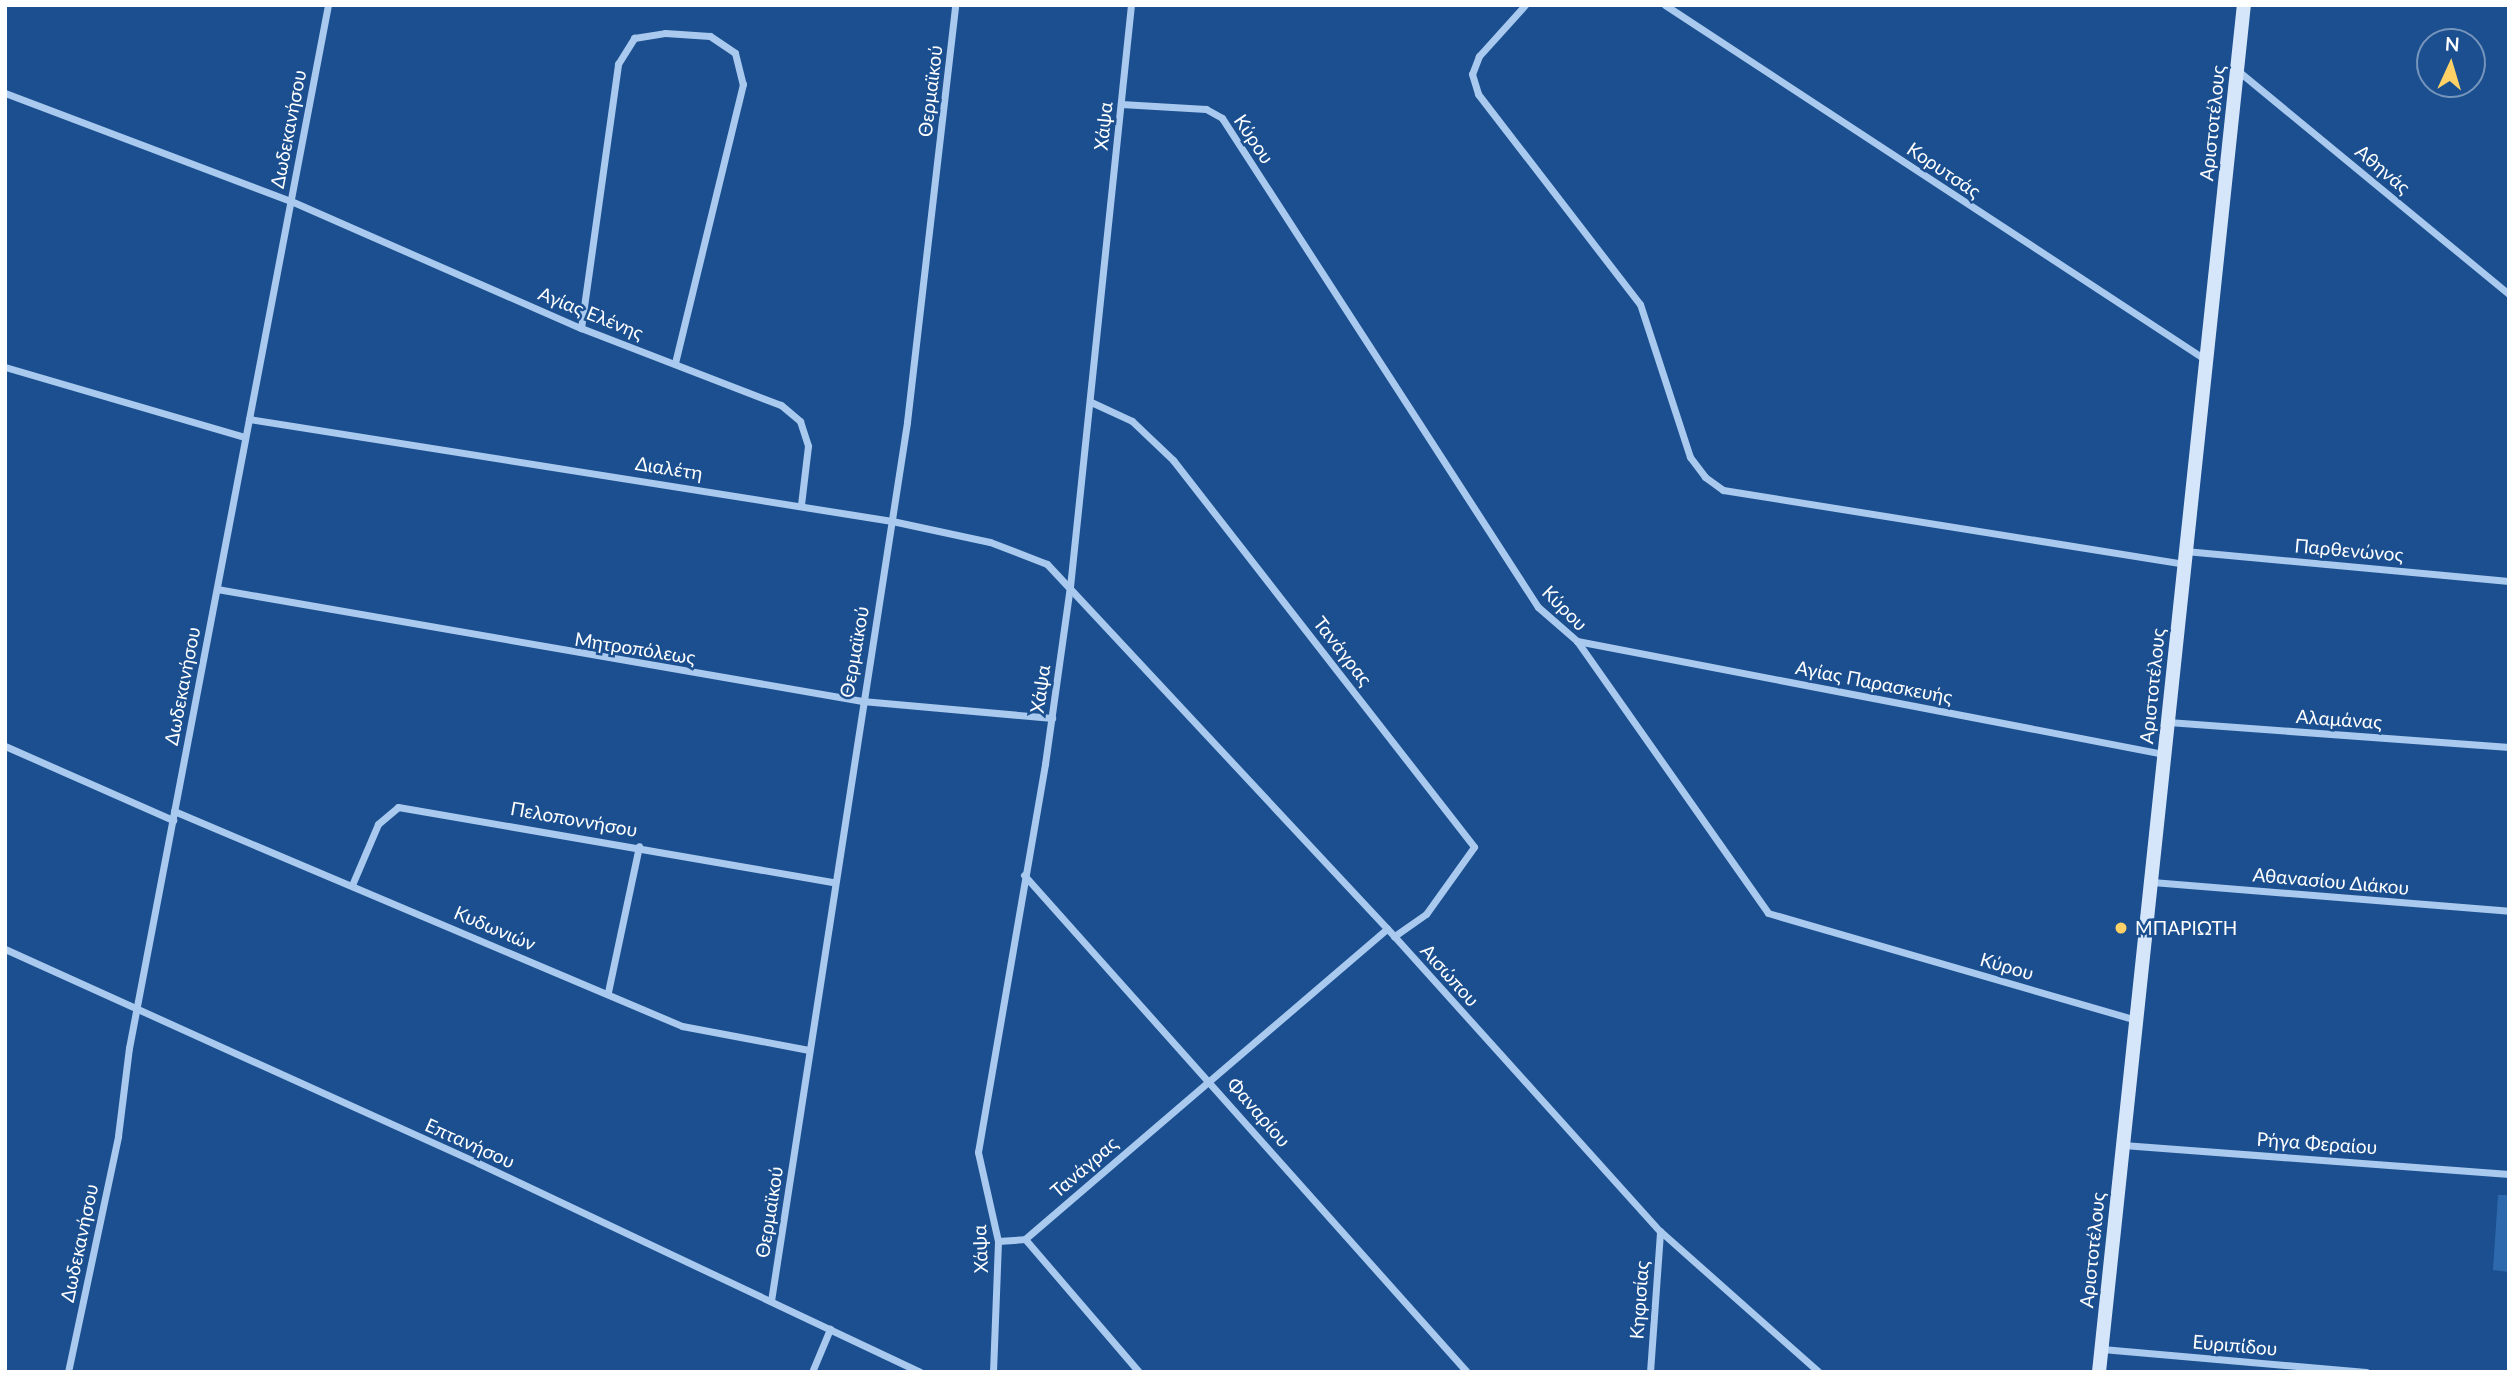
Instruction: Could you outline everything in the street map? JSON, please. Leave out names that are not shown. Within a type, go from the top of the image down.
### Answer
[{"type":"main road","name":"Αριστοτέλους","points":[[2099,1372],[2237,69],[2240,8]]},
{"type":"street","name":"Δωδεκανήσου","points":[[68,1372],[118,1136],[136,1011],[328,5]]},
{"type":"street","name":"Θερμαϊκού","points":[[771,1301],[892,521],[955,5]]},
{"type":"street","name":"Χάψα","points":[[993,1372],[998,1241],[978,1152],[1052,718],[1070,587],[1131,5]]},
{"type":"street","name":"Παρθενώνος","points":[[1525,5],[1479,55],[1472,74],[1478,94],[1640,304],[1690,457],[1705,477],[1723,490],[2185,558],[2509,581]]},
{"type":"street","name":"Κορυτσάς","points":[[1665,5],[2206,360]]},
{"type":"street","points":[[581,328],[618,64],[634,38],[665,33],[710,36],[736,53],[743,84],[675,362]]},
{"type":"street","name":"Αθηνάς","points":[[2237,69],[2509,294]]},
{"type":"street","name":"Αγίας Ελένης","points":[[5,93],[291,201],[581,328],[781,405],[800,421],[808,446],[801,505]]},
{"type":"street","name":"Κύρου","points":[[1121,104],[1206,109],[1222,118],[1538,607],[1577,641],[1768,913],[2136,1020]]},
{"type":"street","points":[[5,367],[245,437]]},
{"type":"street","name":"Τανάγρας","points":[[1091,402],[1132,421],[1173,460],[1474,847],[1426,914],[1394,936]]},
{"type":"street","name":"Διαλέτη","points":[[249,419],[892,521],[1009,547],[1047,564],[1070,587]]},
{"type":"street","name":"Αισώπου","points":[[1070,587],[1394,936],[1660,1231],[1819,1372]]},
{"type":"street","name":"Μητροπόλεως","points":[[216,590],[862,701],[1052,718]]},
{"type":"street","name":"Αγίας Παρασκευής","points":[[1577,641],[2164,754]]},
{"type":"street","name":"Αλαμάνας","points":[[2168,722],[2509,747]]},
{"type":"street","name":"Κυδωνιών","points":[[5,746],[352,885],[700,1032],[809,1050]]},
{"type":"street","name":"Πελοποννήσου","points":[[352,885],[378,824],[398,807],[639,846],[834,882]]},
{"type":"street","points":[[608,992],[639,846]]},
{"type":"street","name":"Φαναρίου","points":[[1024,875],[1210,1080],[1467,1372]]},
{"type":"street","name":"Αθανασίου Διάκου","points":[[2151,882],[2509,911]]},
{"type":"street","name":"Τανάγρας","points":[[1025,1239],[1387,929]]},
{"type":"street","name":"Επτανήσου","points":[[5,949],[136,1011],[478,1163],[920,1372]]},
{"type":"street","name":"Ρήγα Φεραίου","points":[[2123,1145],[2509,1174]]},
{"type":"street","name":"Κηφισίας","points":[[1650,1372],[1660,1231]]},
{"type":"street","points":[[998,1241],[1025,1239],[1139,1372]]},
{"type":"street","points":[[812,1372],[830,1329]]},
{"type":"street","name":"Ευριπίδου","points":[[2101,1349],[2365,1372]]},
{"type":"shaded area","points":[[2498,1195],[2509,1195],[2509,1272],[2493,1270]]},
{"type":"place","name":"ΜΠΑΡΙΩΤΗ","points":[[2121,928]]}]
